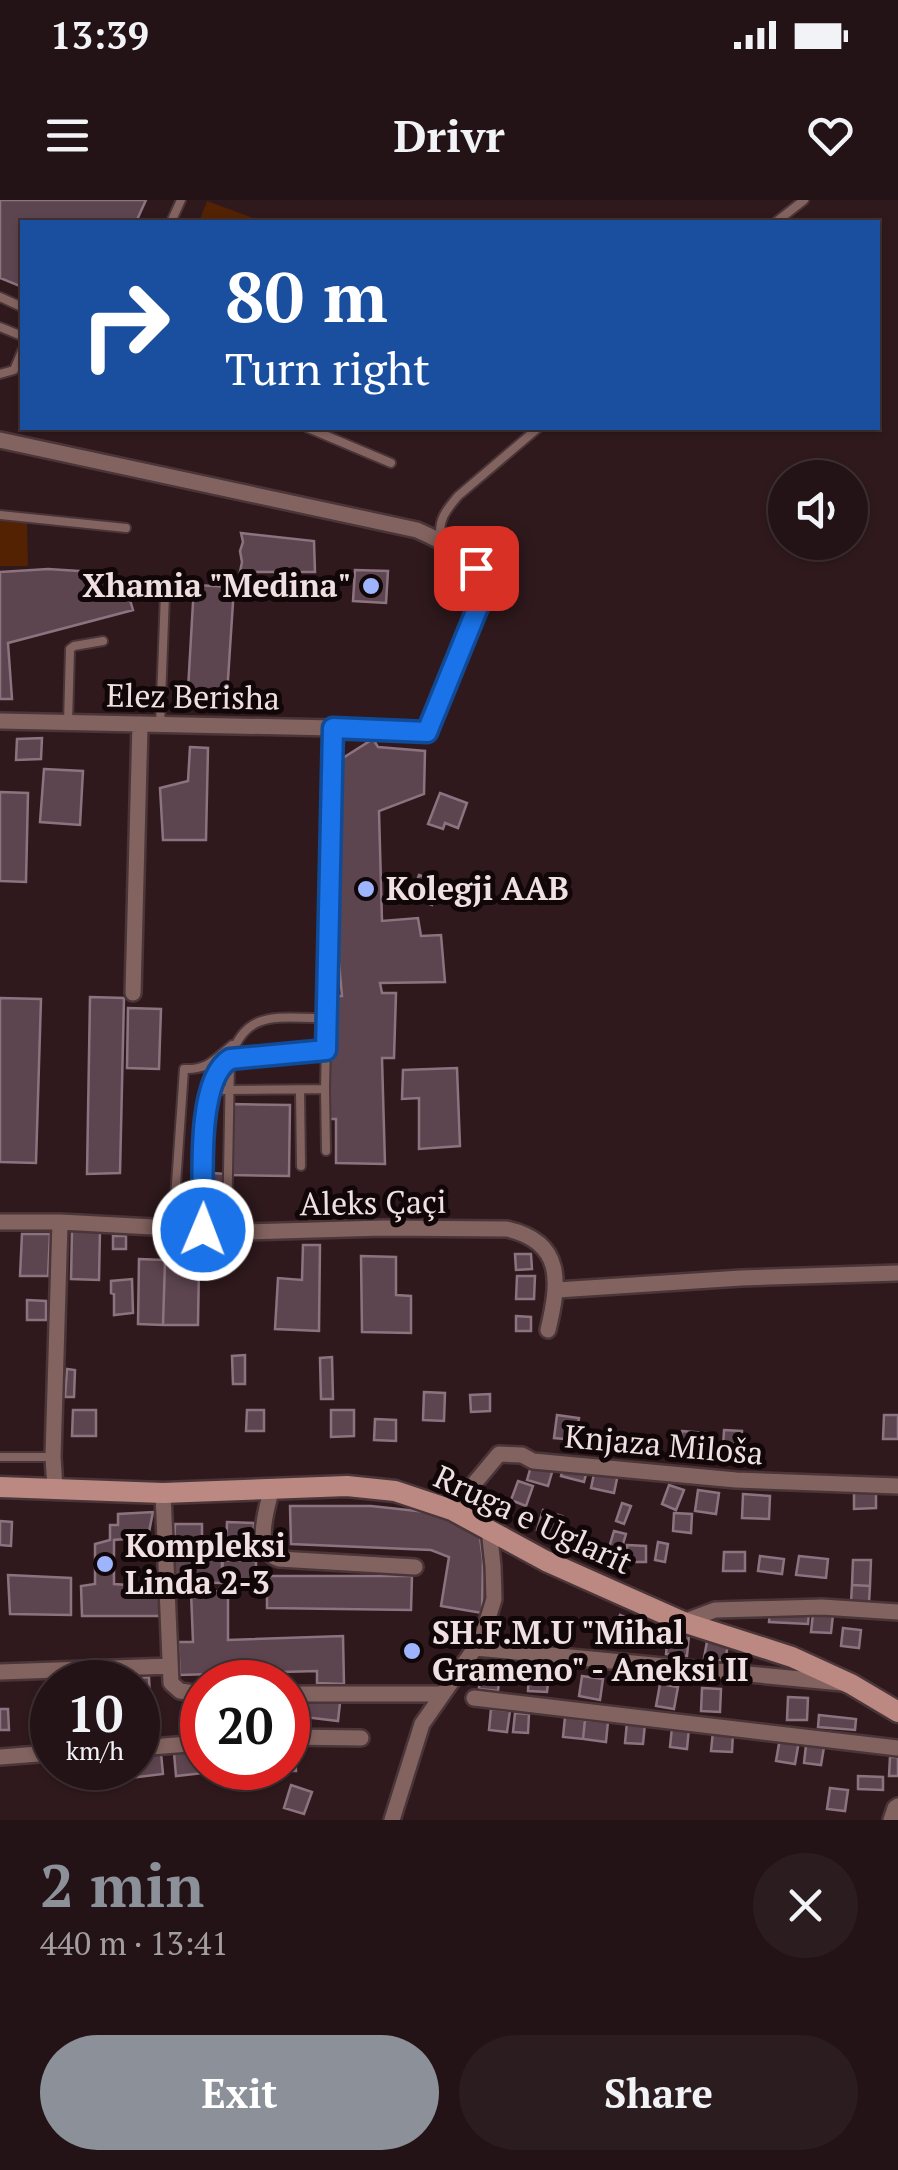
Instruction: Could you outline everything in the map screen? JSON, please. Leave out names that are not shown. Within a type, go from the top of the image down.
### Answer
[{"type":"street","points":[[0,440],[382,522],[441,540]]},
{"type":"street","name":"Elez Berisha","points":[[0,721],[427,732],[485,587],[476,568],[441,540]]},
{"type":"street","points":[[133,992],[140,724]]},
{"type":"street","name":"Aleks Çaçi","points":[[0,1222],[294,1232],[507,1229],[527,1234],[540,1245],[556,1270],[556,1290]]},
{"type":"street","points":[[55,1488],[60,1222]]},
{"type":"street","points":[[548,1330],[556,1290],[741,1278],[898,1274]]},
{"type":"street","name":"Knjaza Miloša","points":[[452,1510],[499,1454],[522,1455],[533,1462],[736,1480],[898,1486]]},
{"type":"street","name":"Rruga e Uglarit","points":[[0,1487],[163,1493],[347,1486],[395,1491],[452,1510],[546,1561],[683,1622],[792,1657],[851,1684],[898,1712]]},
{"type":"street","points":[[270,1491],[264,1522],[264,1548],[269,1556],[415,1567]]},
{"type":"street","points":[[163,1493],[171,1683],[180,1691]]},
{"type":"street","points":[[392,1820],[422,1724],[482,1638],[494,1598],[488,1530]]},
{"type":"street","points":[[683,1622],[715,1610],[822,1607],[898,1612]]},
{"type":"street","points":[[475,1648],[851,1684]]},
{"type":"street","points":[[0,1672],[170,1666]]},
{"type":"street","points":[[310,1694],[442,1694]]},
{"type":"street","points":[[474,1698],[898,1748]]},
{"type":"street","points":[[310,1737],[361,1738]]},
{"type":"street","points":[[0,1757],[30,1755]]},
{"type":"street","points":[[890,1820],[898,1806]]},
{"type":"lane","points":[[779,220],[804,200]]},
{"type":"lane","points":[[0,374],[14,370],[20,356]]},
{"type":"lane","points":[[313,430],[390,463]]},
{"type":"lane","points":[[441,540],[440,527],[458,496],[536,430]]},
{"type":"lane","points":[[0,515],[126,528]]},
{"type":"lane","points":[[160,725],[164,594]]},
{"type":"lane","points":[[68,722],[69,651],[74,646],[103,642]]},
{"type":"lane","points":[[326,1151],[324,1089],[333,728]]},
{"type":"lane","points":[[173,1228],[184,1069],[208,1066],[258,1020],[326,1018]]},
{"type":"lane","points":[[227,1231],[230,1059],[235,1042]]},
{"type":"lane","points":[[203,1230],[205,1105],[217,1070],[230,1059],[326,1050]]},
{"type":"lane","points":[[208,1096],[222,1090],[324,1089]]},
{"type":"lane","points":[[300,1090],[301,1166]]},
{"type":"lane","points":[[0,1458],[53,1457]]},
{"type":"shaded area","points":[[207,201],[259,220],[200,220]]},
{"type":"shaded area","points":[[0,520],[27,522],[28,566],[0,566]]},
{"type":"building","points":[[0,200],[146,200],[137,220],[20,220],[20,286],[0,278]]},
{"type":"building","points":[[241,533],[314,541],[315,572],[240,572]]},
{"type":"building","points":[[48,569],[111,573],[125,583],[133,610],[8,643],[12,699],[0,699],[0,572]]},
{"type":"building","name":"Xhamia \"Medina\"","points":[[355,570],[388,571],[386,603],[353,601]]},
{"type":"building","points":[[194,585],[234,587],[226,710],[187,707]]},
{"type":"building","points":[[42,738],[41,759],[16,760],[17,739]]},
{"type":"building","points":[[373,739],[378,747],[425,751],[424,794],[379,811],[382,921],[418,918],[421,936],[441,935],[445,982],[380,983],[382,993],[396,993],[394,1058],[382,1058],[385,1164],[336,1163],[336,1119],[328,1119],[328,1042],[336,1042],[334,996],[342,996],[335,763]]},
{"type":"building","points":[[190,747],[208,748],[206,840],[163,840],[160,788],[188,781]]},
{"type":"building","points":[[44,769],[83,771],[80,825],[40,822]]},
{"type":"building","points":[[0,792],[28,793],[26,882],[0,881]]},
{"type":"building","points":[[440,793],[467,803],[458,828],[445,823],[443,829],[428,824]]},
{"type":"building","points":[[419,875],[441,883],[432,905],[411,897]]},
{"type":"building","points":[[90,997],[124,998],[120,1173],[87,1174]]},
{"type":"building","points":[[0,998],[41,999],[36,1163],[0,1162]]},
{"type":"building","points":[[128,1008],[161,1009],[159,1069],[127,1068]]},
{"type":"building","points":[[457,1068],[460,1146],[419,1149],[419,1098],[402,1099],[403,1070]]},
{"type":"building","points":[[231,1104],[290,1105],[289,1176],[230,1175]]},
{"type":"building","points":[[212,1173],[225,1174],[225,1186],[212,1188]]},
{"type":"building","points":[[72,1230],[100,1231],[99,1280],[71,1279]]},
{"type":"building","points":[[22,1234],[50,1234],[48,1276],[20,1276]]},
{"type":"building","points":[[113,1236],[126,1236],[126,1249],[113,1249]]},
{"type":"building","points":[[303,1245],[320,1245],[319,1331],[275,1329],[278,1278],[302,1280]]},
{"type":"building","points":[[515,1254],[531,1254],[532,1269],[516,1270]]},
{"type":"building","points":[[361,1256],[396,1257],[396,1295],[411,1296],[411,1333],[362,1332]]},
{"type":"building","points":[[139,1259],[165,1260],[163,1325],[138,1324]]},
{"type":"building","points":[[165,1263],[199,1264],[198,1325],[163,1325]]},
{"type":"building","points":[[517,1276],[535,1276],[534,1299],[516,1299]]},
{"type":"building","points":[[132,1279],[133,1313],[114,1315],[111,1281]]},
{"type":"building","points":[[27,1300],[46,1301],[46,1320],[27,1320]]},
{"type":"building","points":[[516,1316],[531,1317],[531,1331],[516,1331]]},
{"type":"building","points":[[245,1355],[245,1384],[233,1384],[232,1356]]},
{"type":"building","points":[[332,1357],[333,1399],[321,1399],[320,1358]]},
{"type":"building","points":[[67,1369],[75,1370],[74,1397],[65,1397]]},
{"type":"building","points":[[424,1392],[445,1393],[444,1421],[423,1420]]},
{"type":"building","points":[[490,1394],[490,1411],[471,1412],[470,1395]]},
{"type":"building","points":[[73,1410],[96,1410],[96,1436],[72,1436]]},
{"type":"building","points":[[247,1410],[264,1410],[264,1431],[246,1431]]},
{"type":"building","points":[[331,1410],[354,1410],[354,1436],[331,1437]]},
{"type":"building","points":[[557,1415],[579,1418],[576,1440],[554,1438]]},
{"type":"building","points":[[884,1415],[898,1415],[898,1439],[883,1439]]},
{"type":"building","points":[[375,1419],[396,1420],[396,1441],[374,1440]]},
{"type":"building","points":[[724,1430],[742,1431],[741,1449],[723,1448]]},
{"type":"building","points":[[682,1431],[705,1433],[704,1450],[681,1449]]},
{"type":"building","points":[[532,1463],[553,1469],[548,1486],[527,1480]]},
{"type":"building","points":[[564,1465],[587,1471],[584,1482],[561,1476]]},
{"type":"building","points":[[595,1469],[618,1474],[614,1493],[591,1488]]},
{"type":"building","points":[[518,1481],[533,1486],[526,1506],[511,1500]]},
{"type":"building","points":[[669,1485],[684,1490],[676,1510],[662,1504]]},
{"type":"building","points":[[698,1490],[719,1493],[716,1514],[695,1511]]},
{"type":"building","points":[[854,1491],[876,1491],[876,1508],[854,1509]]},
{"type":"building","points":[[743,1494],[770,1496],[769,1519],[742,1518]]},
{"type":"building","points":[[622,1503],[631,1506],[624,1524],[616,1521]]},
{"type":"building","points":[[290,1506],[371,1506],[445,1514],[479,1529],[482,1613],[441,1606],[449,1557],[431,1550],[291,1544]]},
{"type":"building","points":[[543,1510],[562,1516],[556,1536],[537,1530]]},
{"type":"building","name":"Kompleksi Linda 2-3","points":[[153,1512],[148,1537],[114,1540],[114,1584],[158,1587],[161,1616],[82,1616],[81,1586],[95,1584],[95,1544],[110,1540],[110,1525],[118,1525],[118,1514]]},
{"type":"building","points":[[674,1513],[692,1514],[691,1533],[673,1531]]},
{"type":"building","points":[[0,1521],[12,1522],[11,1546],[0,1545]]},
{"type":"building","points":[[227,1522],[254,1523],[253,1548],[226,1548]]},
{"type":"building","points":[[175,1524],[202,1524],[202,1550],[174,1550]]},
{"type":"building","points":[[614,1531],[626,1534],[617,1565],[605,1561]]},
{"type":"building","points":[[658,1542],[668,1544],[665,1562],[655,1560]]},
{"type":"building","points":[[627,1545],[646,1546],[646,1562],[627,1562]]},
{"type":"building","points":[[174,1550],[223,1551],[222,1583],[173,1582]]},
{"type":"building","points":[[724,1552],[745,1552],[745,1571],[723,1571]]},
{"type":"building","points":[[760,1556],[784,1559],[782,1574],[758,1571]]},
{"type":"building","points":[[799,1556],[828,1559],[826,1578],[796,1575]]},
{"type":"building","points":[[222,1560],[256,1561],[256,1583],[222,1583]]},
{"type":"building","points":[[853,1560],[871,1560],[870,1586],[852,1585]]},
{"type":"building","points":[[8,1575],[71,1578],[71,1615],[10,1614]]},
{"type":"building","points":[[267,1576],[412,1576],[411,1610],[267,1608]]},
{"type":"building","points":[[852,1585],[870,1586],[869,1603],[851,1602]]},
{"type":"building","points":[[228,1591],[228,1640],[343,1636],[344,1684],[317,1683],[317,1671],[310,1671],[310,1660],[180,1660],[180,1675],[178,1642],[193,1642],[191,1592]]},
{"type":"building","points":[[770,1610],[809,1612],[808,1624],[769,1622]]},
{"type":"building","points":[[813,1613],[833,1615],[831,1633],[811,1632]]},
{"type":"building","points":[[620,1615],[641,1624],[633,1646],[611,1638]]},
{"type":"building","points":[[843,1628],[861,1630],[859,1648],[841,1646]]},
{"type":"building","points":[[668,1633],[689,1635],[687,1656],[666,1654]]},
{"type":"building","points":[[708,1636],[729,1639],[725,1661],[704,1658]]},
{"type":"building","points":[[480,1670],[500,1671],[498,1691],[479,1689]]},
{"type":"building","points":[[529,1672],[549,1674],[547,1692],[528,1691]]},
{"type":"building","points":[[582,1676],[603,1679],[600,1700],[579,1696]]},
{"type":"building","points":[[660,1684],[678,1687],[674,1709],[656,1706]]},
{"type":"building","points":[[702,1688],[721,1689],[720,1712],[701,1711]]},
{"type":"building","points":[[788,1697],[808,1698],[807,1720],[787,1720]]},
{"type":"building","points":[[310,1699],[340,1703],[338,1721],[310,1718]]},
{"type":"building","points":[[0,1709],[8,1709],[9,1730],[0,1730]]},
{"type":"building","points":[[491,1709],[510,1711],[507,1732],[489,1730]]},
{"type":"building","points":[[515,1713],[529,1714],[528,1733],[513,1732]]},
{"type":"building","points":[[819,1715],[856,1719],[855,1730],[818,1727]]},
{"type":"building","points":[[565,1717],[585,1720],[583,1739],[563,1737]]},
{"type":"building","points":[[585,1720],[608,1722],[606,1742],[583,1739]]},
{"type":"building","points":[[627,1722],[645,1724],[643,1744],[625,1743]]},
{"type":"building","points":[[672,1727],[689,1728],[687,1749],[670,1747]]},
{"type":"building","points":[[713,1731],[733,1733],[732,1752],[711,1751]]},
{"type":"building","points":[[780,1738],[799,1741],[795,1764],[776,1761]]},
{"type":"building","points":[[806,1745],[824,1747],[821,1765],[804,1763]]},
{"type":"building","points":[[174,1753],[180,1753],[180,1776],[176,1776]]},
{"type":"building","points":[[890,1757],[898,1757],[898,1776],[889,1776]]},
{"type":"building","points":[[858,1776],[883,1777],[883,1790],[858,1789]]},
{"type":"building","points":[[830,1788],[848,1790],[845,1811],[827,1809]]},
{"type":"building","points":[[289,1790],[312,1792],[304,1814],[284,1808]]},
{"type":"place","name":"Xhamia \"Medina\"","points":[[371,586]]},
{"type":"place","name":"Kolegji AAB","points":[[366,889]]},
{"type":"place","name":"Kompleksi Linda 2-3","points":[[105,1564]]},
{"type":"place","name":"SH.F.M.U \"Mihal Grameno\" - Aneksi II","points":[[412,1651]]},
{"type":"route","points":[[203,1230],[205,1105],[217,1070],[230,1059],[326,1050],[333,728],[427,732],[485,587],[476,568]]}]
